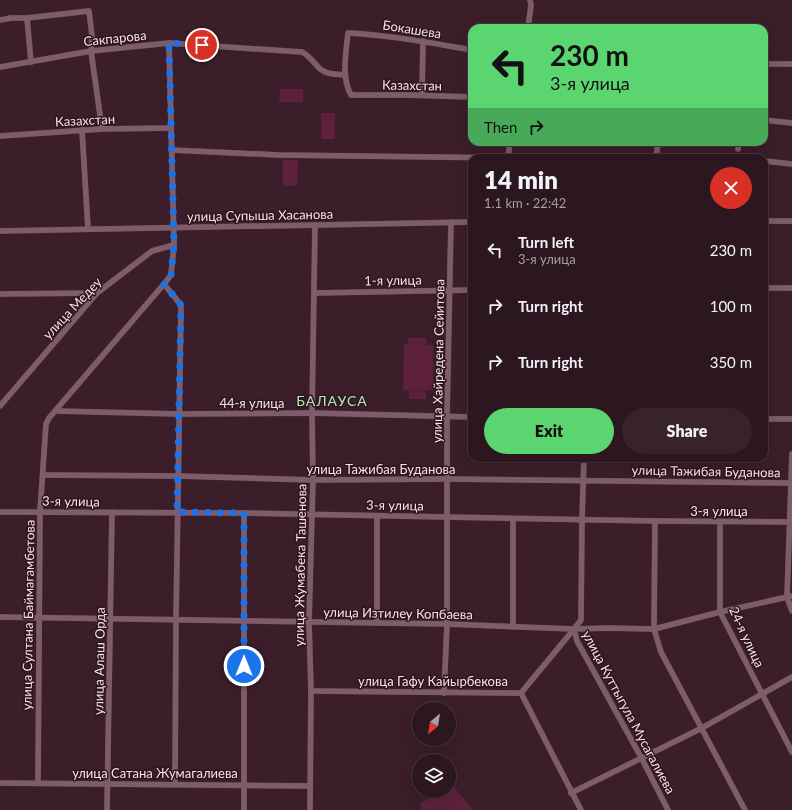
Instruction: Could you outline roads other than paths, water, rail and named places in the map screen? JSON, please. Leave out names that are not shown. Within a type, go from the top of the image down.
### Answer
[{"type":"street","points":[[529,24],[531,5],[530,0]]},
{"type":"street","points":[[0,20],[89,11],[92,36],[91,51],[102,129]]},
{"type":"street","points":[[27,18],[31,62]]},
{"type":"street","name":"Бокашева","points":[[345,75],[348,33],[376,34],[468,49]]},
{"type":"street","points":[[422,95],[423,41]]},
{"type":"street","points":[[56,411],[171,276],[174,228],[169,43]]},
{"type":"street","name":"Сакпарова","points":[[0,67],[91,51],[169,43],[302,52],[308,54],[321,70],[330,74],[345,75]]},
{"type":"street","points":[[768,64],[792,64]]},
{"type":"street","name":"Казахстан","points":[[345,75],[347,88],[351,95],[468,97]]},
{"type":"street","points":[[768,120],[792,123]]},
{"type":"street","name":"Казахстан","points":[[0,136],[102,129],[171,128]]},
{"type":"street","points":[[82,130],[88,230]]},
{"type":"street","points":[[171,150],[279,155],[468,157]]},
{"type":"street","points":[[768,161],[792,164]]},
{"type":"street","points":[[768,221],[792,221]]},
{"type":"street","name":"улица Хайредена Сейитова","points":[[444,693],[447,624],[447,416],[451,222]]},
{"type":"street","name":"улица Супыша Хасанова","points":[[0,231],[468,222]]},
{"type":"street","name":"улица Жумабека Ташенова","points":[[310,810],[311,691],[309,622],[313,480],[312,414],[315,225]]},
{"type":"street","name":"улица Медеу","points":[[0,406],[98,293],[152,251],[174,244]]},
{"type":"street","points":[[164,284],[181,305],[177,512],[175,784]]},
{"type":"street","points":[[768,288],[792,288]]},
{"type":"street","name":"1-я улица","points":[[315,293],[468,290]]},
{"type":"street","points":[[0,294],[98,293]]},
{"type":"street","name":"44-я улица","points":[[56,411],[179,414],[312,414],[468,417]]},
{"type":"street","name":"улица Султана Баймагамбетова","points":[[38,783],[40,512],[46,424],[56,411]]},
{"type":"street","points":[[768,419],[792,419]]},
{"type":"street","points":[[792,454],[790,522],[790,596],[792,611]]},
{"type":"street","name":"улица Куттыгула Мусагалиева","points":[[584,462],[581,620],[574,628],[577,640],[668,810]]},
{"type":"street","name":"улица Тажибая Буданова","points":[[43,475],[178,476],[313,480],[447,479],[792,483]]},
{"type":"street","name":"3-я улица","points":[[0,512],[177,512],[655,522],[790,522]]},
{"type":"street","name":"улица Алаш Орда","points":[[107,810],[112,512]]},
{"type":"street","points":[[244,513],[244,810]]},
{"type":"street","points":[[377,516],[377,623]]},
{"type":"street","points":[[513,519],[513,626]]},
{"type":"street","points":[[655,522],[654,629],[661,652],[744,810]]},
{"type":"street","name":"24-я улица","points":[[720,522],[720,612],[792,752]]},
{"type":"street","name":"улица Изтилеу Копбаева","points":[[0,618],[447,624],[654,629],[790,596]]},
{"type":"street","points":[[520,693],[574,628]]},
{"type":"street","points":[[571,793],[702,728],[792,678]]},
{"type":"street","name":"улица Гафу Кайырбекова","points":[[311,691],[520,693],[580,810]]},
{"type":"street","name":"улица Сатана Жумагалиева","points":[[0,783],[310,786]]},
{"type":"district","name":"БАЛАУСА","points":[[332,400]]}]
